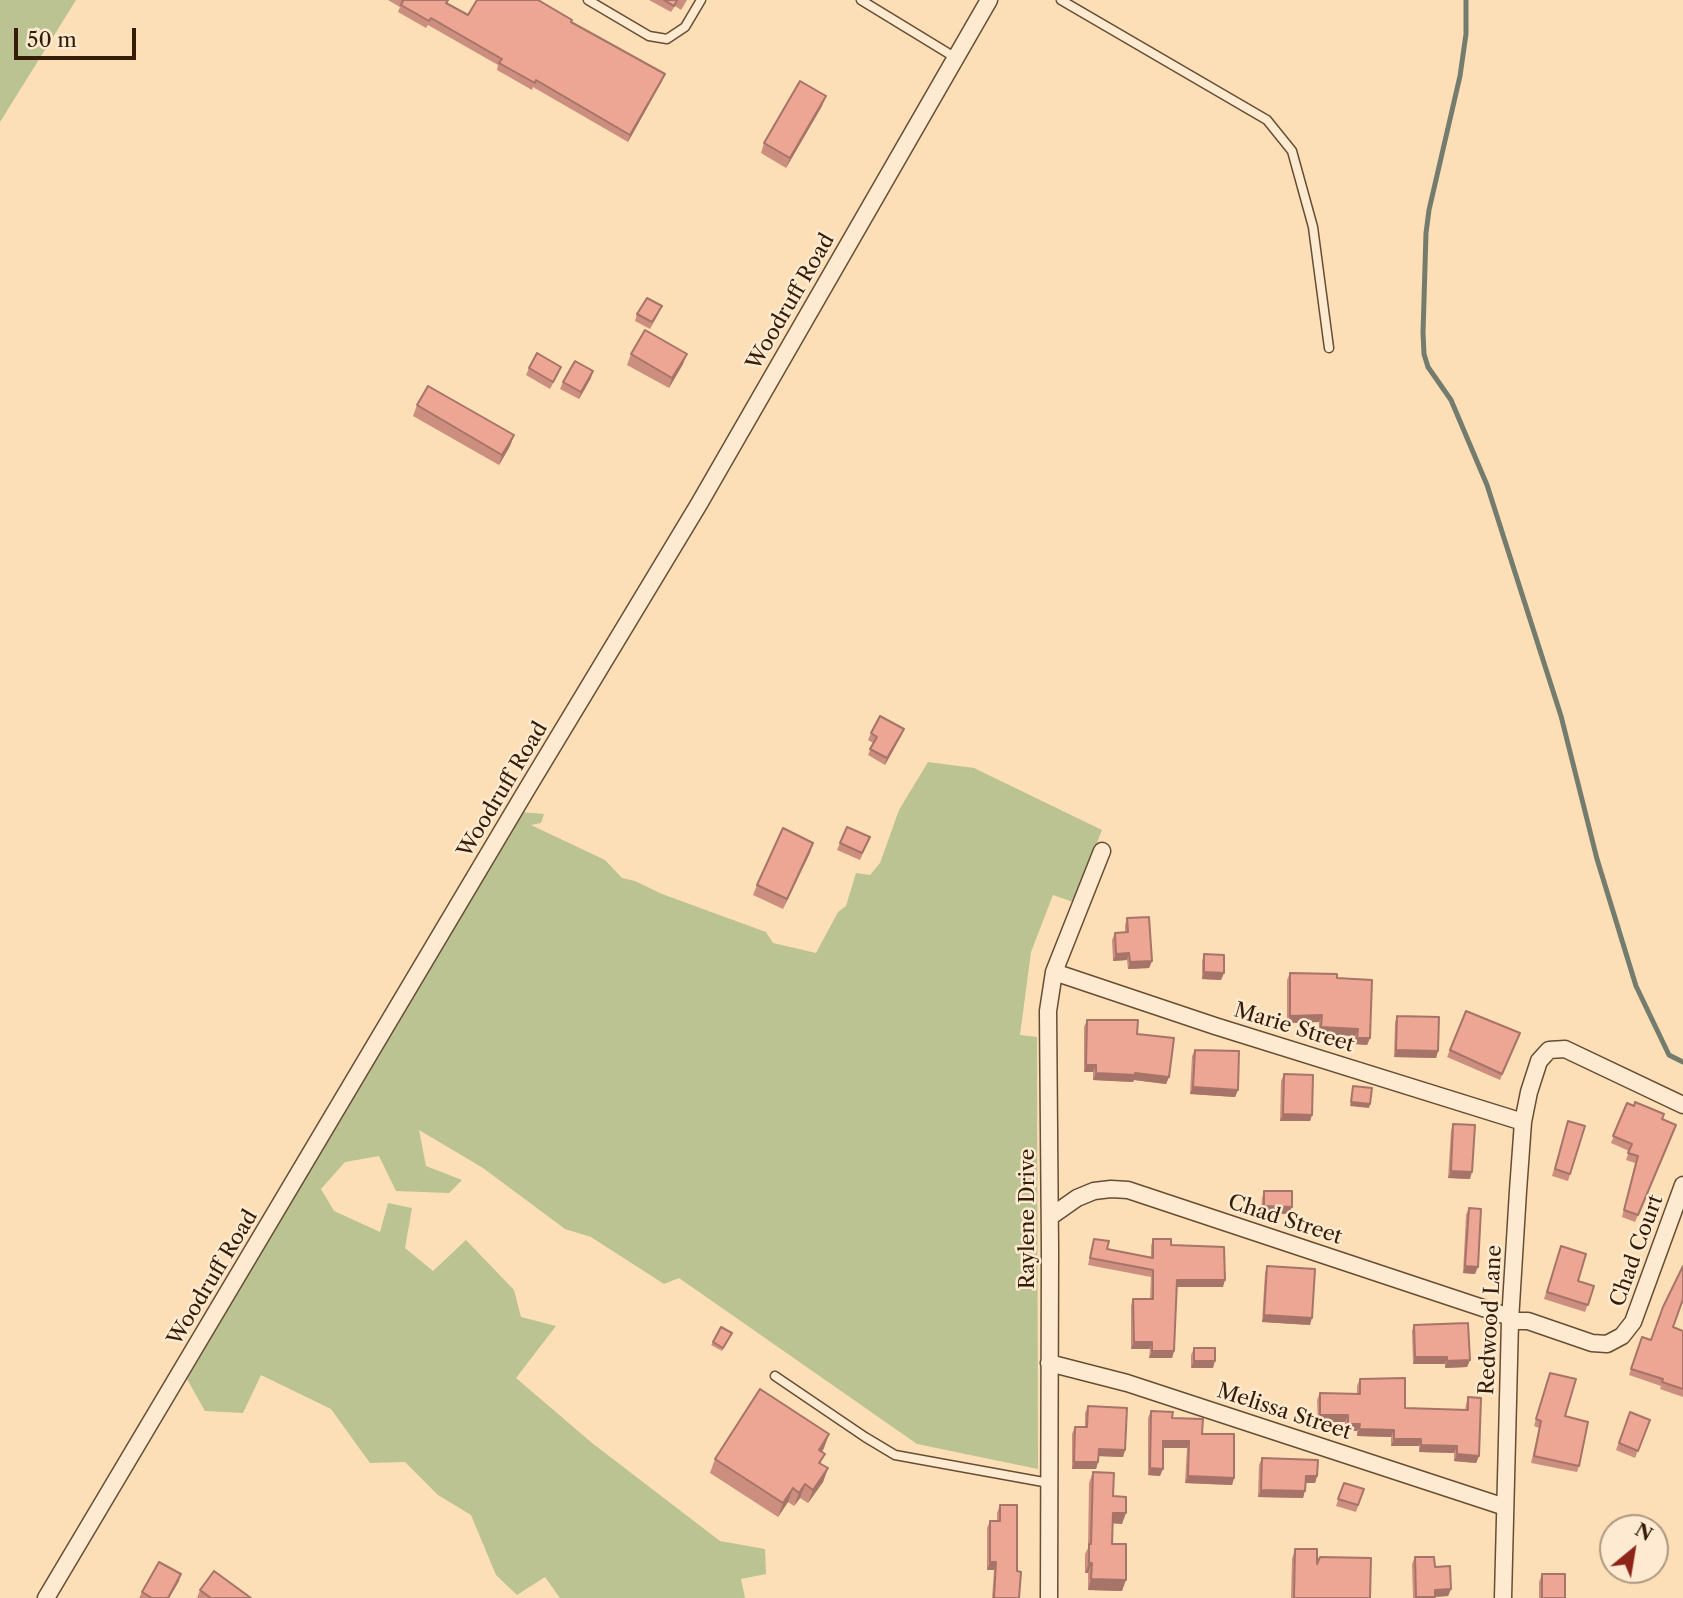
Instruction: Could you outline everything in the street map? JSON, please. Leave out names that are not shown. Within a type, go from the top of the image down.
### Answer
[{"type":"street","name":"Woodruff Road","points":[[47,1598],[699,504],[989,0]]},
{"type":"street","name":"Raylene Drive","points":[[1049,1598],[1048,1011],[1054,972],[1102,850]]},
{"type":"street","name":"Marie Street","points":[[1054,972],[1215,1026],[1523,1122]]},
{"type":"street","name":"Redwood Lane","points":[[1503,1598],[1510,1319],[1523,1122],[1539,1061],[1549,1050],[1564,1049],[1683,1105]]},
{"type":"street","name":"Chad Court","points":[[1510,1319],[1528,1321],[1591,1343],[1607,1344],[1622,1336],[1633,1322],[1683,1185]]},
{"type":"street","name":"Chad Street","points":[[1050,1217],[1077,1198],[1094,1191],[1128,1190],[1510,1319]]},
{"type":"street","name":"Melissa Street","points":[[1049,1363],[1127,1383],[1505,1507]]},
{"type":"lane","points":[[587,0],[649,36],[667,38],[685,27],[701,0]]},
{"type":"lane","points":[[861,0],[956,58]]},
{"type":"lane","points":[[1061,0],[1267,120],[1292,151],[1313,227],[1329,348]]},
{"type":"lane","points":[[775,1376],[895,1455],[1049,1483]]},
{"type":"green space","points":[[0,0],[76,0],[0,122]]},
{"type":"green space","points":[[928,762],[974,768],[1102,830],[1073,902],[1053,895],[1031,952],[1020,1035],[1037,1037],[1038,1469],[917,1444],[679,1278],[664,1284],[591,1237],[565,1229],[483,1168],[419,1130],[426,1166],[462,1180],[449,1193],[396,1191],[379,1156],[345,1162],[321,1189],[334,1211],[380,1232],[388,1203],[412,1208],[405,1248],[433,1271],[466,1240],[514,1290],[521,1317],[556,1326],[516,1378],[592,1443],[720,1541],[765,1549],[766,1574],[741,1579],[745,1598],[560,1598],[545,1577],[517,1595],[496,1575],[471,1515],[438,1495],[405,1462],[370,1463],[331,1409],[261,1375],[243,1413],[205,1411],[187,1379],[520,812],[544,814],[541,823],[531,825],[605,860],[622,878],[766,932],[773,943],[816,953],[838,912],[846,906],[856,873],[870,875],[880,863],[899,810]]},
{"type":"building","points":[[402,0],[448,0],[446,3],[468,15],[477,0],[538,0],[572,20],[571,22],[665,74],[630,135],[536,80],[535,83],[499,63],[502,59],[431,18],[429,21],[401,5]]},
{"type":"building","points":[[664,0],[677,0],[674,6]]},
{"type":"building","points":[[800,81],[826,96],[790,158],[764,143]]},
{"type":"building","points":[[647,298],[662,306],[652,322],[637,314]]},
{"type":"building","points":[[645,330],[687,354],[672,378],[631,354]]},
{"type":"building","points":[[537,353],[561,367],[553,382],[529,368]]},
{"type":"building","points":[[575,361],[593,371],[581,392],[563,382]]},
{"type":"building","points":[[428,386],[514,435],[502,455],[417,405]]},
{"type":"building","points":[[880,716],[904,729],[887,758],[870,749],[877,737],[871,733]]},
{"type":"building","points":[[847,827],[870,837],[862,853],[840,843]]},
{"type":"building","points":[[783,828],[813,843],[787,899],[757,885]]},
{"type":"building","points":[[1149,917],[1152,961],[1130,962],[1129,953],[1116,954],[1115,933],[1128,932],[1127,918]]},
{"type":"building","points":[[1204,954],[1224,955],[1224,973],[1204,972]]},
{"type":"building","points":[[1290,973],[1337,974],[1337,978],[1372,980],[1370,1038],[1357,1038],[1358,1029],[1321,1027],[1322,1015],[1290,1016]]},
{"type":"building","points":[[1466,1011],[1520,1033],[1502,1074],[1450,1050]]},
{"type":"building","points":[[1397,1016],[1439,1017],[1438,1051],[1396,1050]]},
{"type":"building","points":[[1087,1020],[1138,1020],[1137,1034],[1174,1038],[1169,1077],[1135,1073],[1096,1073],[1096,1065],[1086,1065]]},
{"type":"building","points":[[1195,1050],[1239,1051],[1238,1090],[1193,1087]]},
{"type":"building","points":[[1284,1074],[1313,1075],[1312,1115],[1283,1114]]},
{"type":"building","points":[[1353,1086],[1372,1088],[1370,1104],[1351,1102]]},
{"type":"building","points":[[1635,1102],[1664,1114],[1662,1119],[1676,1125],[1638,1215],[1624,1210],[1638,1156],[1628,1153],[1632,1144],[1613,1136],[1627,1103],[1634,1106]]},
{"type":"building","points":[[1568,1121],[1585,1126],[1570,1174],[1555,1169]]},
{"type":"building","points":[[1453,1124],[1475,1125],[1472,1172],[1451,1171]]},
{"type":"building","points":[[1264,1191],[1292,1191],[1292,1207],[1264,1206]]},
{"type":"building","points":[[1469,1208],[1481,1209],[1478,1267],[1465,1266]]},
{"type":"building","points":[[1094,1239],[1109,1241],[1107,1249],[1153,1258],[1153,1239],[1171,1239],[1171,1245],[1224,1247],[1225,1280],[1177,1280],[1174,1351],[1152,1351],[1152,1342],[1134,1342],[1133,1299],[1153,1299],[1153,1270],[1090,1258]]},
{"type":"building","points":[[1561,1246],[1586,1254],[1578,1281],[1594,1286],[1588,1305],[1547,1292]]},
{"type":"building","points":[[1267,1266],[1315,1269],[1312,1318],[1264,1315]]},
{"type":"building","points":[[1683,1266],[1683,1299],[1673,1327],[1683,1331],[1683,1389],[1662,1382],[1663,1379],[1631,1369],[1642,1337],[1651,1340]]},
{"type":"building","points":[[1468,1323],[1470,1360],[1447,1361],[1447,1357],[1415,1357],[1414,1325]]},
{"type":"building","points":[[721,1327],[732,1333],[723,1348],[713,1342]]},
{"type":"building","points":[[1194,1348],[1215,1348],[1215,1361],[1194,1361]]},
{"type":"building","points":[[1550,1373],[1576,1379],[1565,1416],[1588,1422],[1579,1466],[1534,1456],[1541,1421],[1536,1419]]},
{"type":"building","points":[[1405,1378],[1405,1408],[1468,1410],[1468,1397],[1481,1398],[1479,1456],[1457,1454],[1457,1446],[1421,1445],[1421,1439],[1394,1439],[1394,1430],[1359,1429],[1360,1424],[1348,1424],[1348,1415],[1320,1415],[1320,1393],[1360,1394],[1360,1379]]},
{"type":"building","points":[[760,1389],[829,1434],[819,1450],[825,1454],[819,1463],[828,1468],[813,1490],[805,1484],[799,1493],[793,1488],[783,1503],[715,1459]]},
{"type":"building","points":[[1088,1406],[1127,1408],[1125,1450],[1099,1449],[1098,1462],[1074,1462],[1075,1427],[1087,1427]]},
{"type":"building","points":[[1151,1411],[1173,1412],[1172,1418],[1203,1419],[1202,1434],[1234,1434],[1234,1478],[1188,1476],[1189,1441],[1163,1441],[1163,1469],[1150,1468]]},
{"type":"building","points":[[1630,1412],[1650,1420],[1638,1451],[1619,1443]]},
{"type":"building","points":[[1262,1458],[1318,1460],[1317,1476],[1306,1476],[1305,1491],[1261,1490]]},
{"type":"building","points":[[1093,1472],[1114,1473],[1113,1496],[1126,1497],[1126,1513],[1113,1513],[1112,1544],[1126,1544],[1126,1580],[1091,1579],[1089,1544]]},
{"type":"building","points":[[1344,1483],[1364,1489],[1358,1505],[1338,1499]]},
{"type":"building","points":[[1000,1505],[1017,1505],[1017,1571],[1021,1572],[1019,1598],[994,1598],[996,1562],[990,1562],[990,1521],[1000,1521]]},
{"type":"building","points":[[1295,1549],[1317,1549],[1317,1564],[1320,1557],[1371,1558],[1370,1598],[1294,1598]]},
{"type":"building","points":[[1415,1557],[1434,1557],[1435,1567],[1450,1566],[1451,1589],[1435,1590],[1435,1597],[1416,1597]]},
{"type":"building","points":[[159,1562],[181,1574],[168,1598],[152,1598],[142,1592]]},
{"type":"building","points":[[214,1571],[251,1598],[211,1598],[200,1590]]},
{"type":"building","points":[[1542,1574],[1565,1574],[1565,1598],[1542,1598]]},
{"type":"waterway","points":[[1466,0],[1466,34],[1460,76],[1426,233],[1424,354],[1428,367],[1451,400],[1487,485],[1561,716],[1597,859],[1636,986],[1669,1055],[1683,1062]]}]
